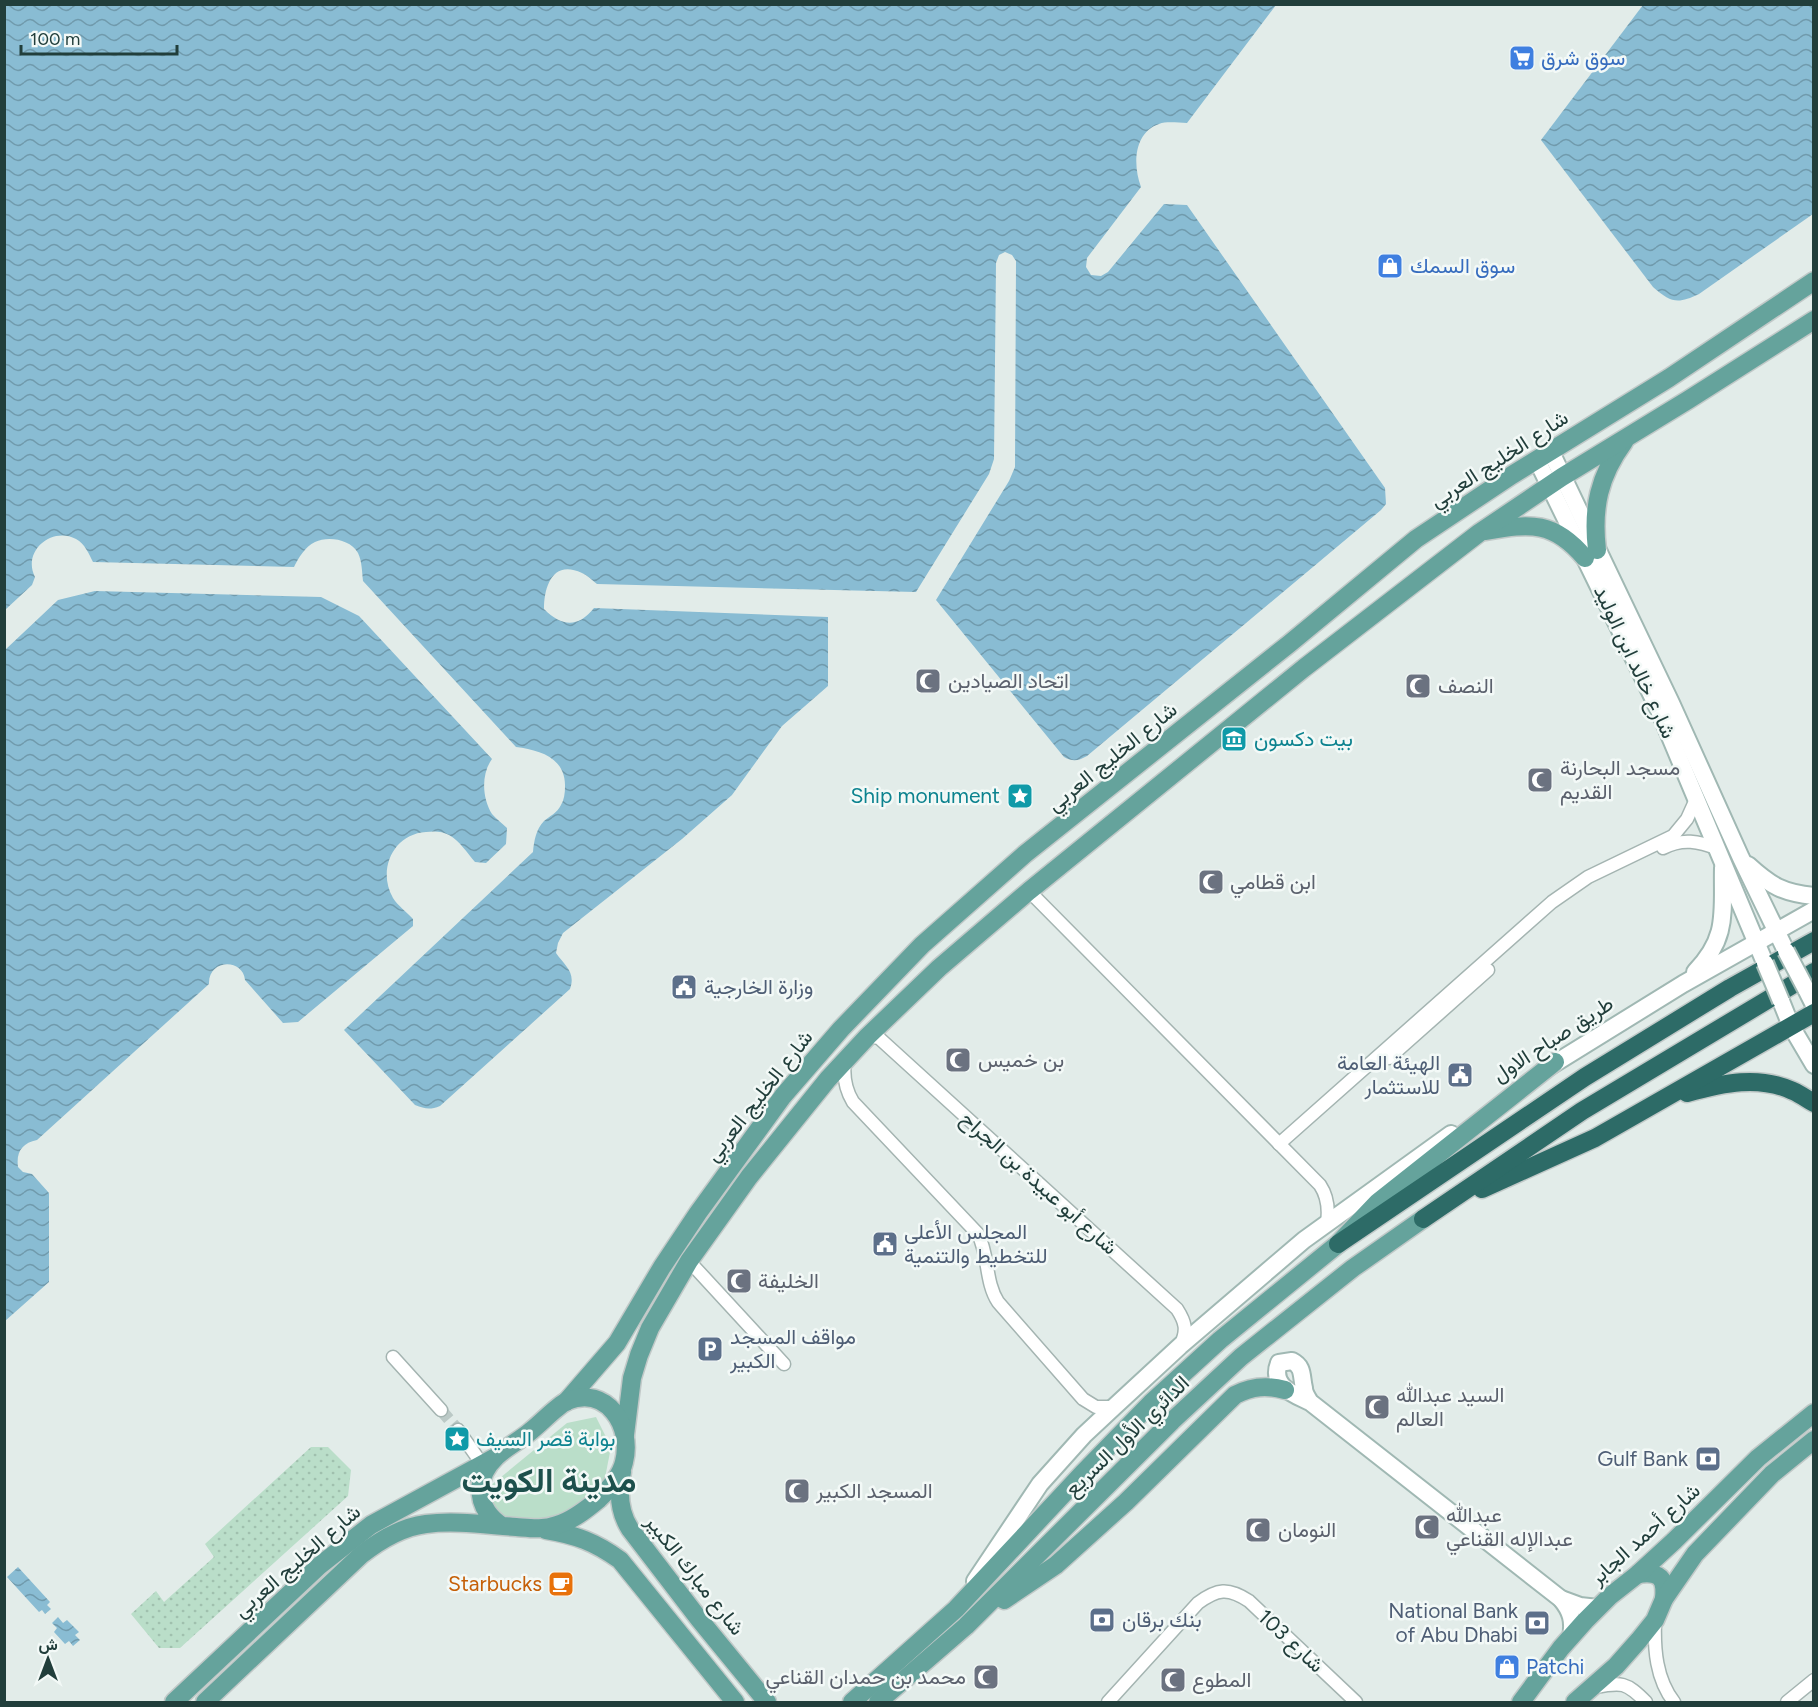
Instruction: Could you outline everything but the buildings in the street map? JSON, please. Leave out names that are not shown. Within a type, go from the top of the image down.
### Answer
[{"type":"highway","points":[[1338,1244],[1585,1077],[1730,988],[1814,941]]},
{"type":"highway","points":[[1423,1219],[1582,1111],[1814,972]]},
{"type":"highway","points":[[1440,1209],[1596,1138],[1814,1013]]},
{"type":"highway","points":[[1663,1100],[1705,1088],[1745,1081],[1766,1082],[1793,1091],[1814,1103]]},
{"type":"main road","name":"شارع الخليج العربي","points":[[566,1402],[616,1343],[698,1213],[783,1096],[841,1029],[922,945],[1025,855],[1289,644],[1416,539],[1669,378],[1814,281]]},
{"type":"main road","name":"شارع الخليج العربي","points":[[625,1435],[632,1378],[639,1355],[650,1328],[689,1261],[748,1177],[845,1060],[939,968],[1029,891],[1321,654],[1479,533],[1556,481],[1814,320]]},
{"type":"main road","points":[[1479,533],[1514,526],[1533,526],[1561,535],[1591,554],[1601,485],[1615,454],[1628,436]]},
{"type":"main road","name":"شارع خالد ابن الوليد","points":[[1544,456],[1591,554],[1659,708],[1791,1026],[1814,1065]]},
{"type":"main road","name":"شارع خالد ابن الوليد","points":[[1591,554],[1608,570],[1741,858],[1814,1005]]},
{"type":"main road","points":[[1683,984],[1704,963],[1716,943],[1724,918],[1720,855]]},
{"type":"main road","points":[[1741,858],[1764,880],[1791,894],[1814,896]]},
{"type":"main road","name":"طريق صباح الاول","points":[[1327,1223],[1555,1062],[1683,984],[1814,910]]},
{"type":"main road","name":"الدائري الأول السريع","points":[[852,1702],[956,1609],[1151,1403],[1220,1340],[1338,1244],[1378,1202],[1555,1062]]},
{"type":"main road","name":"الدائري الأول السريع","points":[[878,1702],[966,1626],[1172,1421],[1241,1357],[1353,1268],[1423,1219]]},
{"type":"main road","name":"الدائري الأول السريع","points":[[956,1609],[1040,1484],[1084,1435],[1180,1346],[1327,1223]]},
{"type":"main road","points":[[1285,1390],[1278,1382],[1277,1370],[1279,1363],[1292,1361],[1299,1364],[1304,1389],[1310,1402]]},
{"type":"main road","points":[[966,1626],[1056,1564],[1126,1502],[1235,1395],[1257,1387],[1274,1387],[1310,1402],[1560,1599],[1571,1616],[1573,1626],[1571,1637]]},
{"type":"main road","points":[[541,1529],[559,1525],[594,1503],[612,1484],[624,1461],[625,1435],[617,1415],[606,1404],[591,1398],[566,1402],[520,1441],[489,1461],[481,1480],[480,1496],[489,1516],[502,1526],[541,1529],[572,1535],[602,1547],[620,1560],[735,1702]]},
{"type":"main road","name":"شارع أحمد الجابر","points":[[1521,1702],[1571,1637],[1598,1608],[1638,1574],[1758,1458],[1814,1413]]},
{"type":"main road","points":[[1575,1702],[1616,1666],[1654,1620],[1664,1599],[1695,1554],[1772,1474],[1814,1440]]},
{"type":"main road","name":"شارع الخليج العربي","points":[[174,1702],[319,1566],[371,1525],[489,1461]]},
{"type":"main road","name":"شارع مبارك الكبير","points":[[624,1461],[620,1496],[626,1522],[699,1619],[767,1700]]},
{"type":"main road","name":"شارع الخليج العربي","points":[[205,1702],[361,1555],[380,1541],[407,1528],[425,1524],[502,1526]]},
{"type":"main road","points":[[1638,1574],[1653,1573],[1660,1576],[1664,1583],[1664,1599]]},
{"type":"main road","points":[[660,1609],[655,1592],[658,1588],[668,1588],[699,1619]]},
{"type":"main road","points":[[1560,1599],[1580,1606],[1598,1608]]},
{"type":"main road","points":[[1538,1680],[1537,1696],[1540,1702]]},
{"type":"street","points":[[1668,842],[1682,826],[1696,797]]},
{"type":"street","points":[[1281,1147],[1558,897],[1588,877],[1668,842],[1693,841],[1720,855]]},
{"type":"street","points":[[1029,891],[1320,1185],[1328,1207],[1327,1223]]},
{"type":"street","name":"شارع أبو عبيدة بن الجراح","points":[[868,1036],[879,1038],[1178,1309],[1183,1318],[1185,1334],[1180,1346]]},
{"type":"street","points":[[845,1060],[845,1082],[853,1102],[978,1234],[985,1252],[991,1288],[998,1302],[1083,1399],[1096,1407],[1114,1407]]},
{"type":"street","points":[[689,1261],[784,1364]]},
{"type":"street","points":[[393,1357],[441,1410]]},
{"type":"street","points":[[458,1430],[489,1461]]},
{"type":"street","name":"شارع 103","points":[[1108,1702],[1198,1603],[1213,1592],[1220,1591],[1239,1594],[1248,1601],[1356,1702]]},
{"type":"street","points":[[1654,1620],[1654,1641],[1662,1682],[1674,1702]]},
{"type":"street","points":[[1787,1702],[1814,1680]]},
{"type":"street","points":[[1593,1687],[1618,1683],[1632,1689],[1646,1702]]},
{"type":"green space","points":[[596,1417],[611,1447],[604,1483],[575,1507],[542,1528],[503,1525],[484,1491],[567,1423]]},
{"type":"green space","points":[[311,1447],[328,1447],[351,1470],[348,1496],[180,1648],[159,1648],[131,1614],[156,1591],[164,1602],[214,1557],[205,1544]]},
{"type":"water","points":[[5,4],[1276,5],[1187,123],[1162,123],[1150,128],[1144,135],[1136,160],[1141,187],[1087,258],[1086,267],[1091,275],[1101,276],[1108,272],[1164,204],[1187,205],[1385,488],[1386,504],[1087,756],[1075,760],[1064,757],[936,600],[1009,481],[1015,467],[1016,261],[1012,255],[1005,252],[999,255],[996,263],[994,459],[989,474],[916,592],[597,584],[584,574],[564,569],[552,577],[544,600],[544,609],[557,619],[570,623],[582,619],[594,608],[828,617],[828,686],[782,726],[732,795],[682,839],[563,933],[556,953],[571,974],[570,989],[440,1106],[425,1108],[415,1105],[344,1030],[533,852],[539,828],[558,810],[563,801],[564,777],[561,769],[550,757],[534,750],[516,747],[363,581],[358,553],[350,545],[338,540],[326,539],[311,544],[294,567],[93,562],[79,541],[67,536],[57,536],[41,544],[36,551],[32,559],[35,577],[32,585],[5,610]]},
{"type":"water","points":[[1643,5],[1813,5],[1813,214],[1699,294],[1680,300],[1670,299],[1653,287],[1541,140]]},
{"type":"water","points":[[95,591],[321,597],[359,616],[492,759],[488,765],[484,786],[486,801],[492,814],[507,828],[506,844],[486,863],[475,862],[457,840],[444,833],[426,832],[414,834],[405,839],[391,855],[388,865],[388,887],[397,904],[413,919],[413,926],[298,1022],[283,1023],[245,980],[238,968],[226,964],[219,966],[210,976],[209,984],[37,1140],[24,1146],[19,1153],[18,1167],[23,1172],[32,1174],[49,1193],[49,1282],[5,1321],[5,650],[58,600]]},
{"type":"water","points":[[18,1567],[50,1602],[47,1605],[51,1609],[45,1614],[42,1610],[39,1612],[7,1577]]},
{"type":"water","points":[[58,1617],[63,1623],[67,1620],[79,1632],[75,1635],[80,1640],[73,1646],[69,1641],[65,1644],[54,1632],[57,1628],[52,1623]]},
{"type":"tunnel","points":[[441,1410],[458,1430]]},
{"type":"place","name":"سوق شرق","points":[[1522,58]]},
{"type":"place","name":"سوق السمك","points":[[1390,266]]},
{"type":"place","name":"اتحاد الصيادين","points":[[928,681]]},
{"type":"place","name":"النصف","points":[[1418,686]]},
{"type":"place","name":"بيت دكسون","points":[[1234,739]]},
{"type":"place","name":"مسجد البحارنة القديم","points":[[1540,780]]},
{"type":"place","name":"Ship monument","points":[[1020,796]]},
{"type":"place","name":"ابن قطامي","points":[[1211,882]]},
{"type":"place","name":"وزارة الخارجية","points":[[684,987]]},
{"type":"place","name":"بن خميس","points":[[958,1060]]},
{"type":"place","name":"الهيئة العامة للاستثمار","points":[[1460,1075]]},
{"type":"place","name":"المجلس الأعلى للتخطيط والتنمية","points":[[885,1244]]},
{"type":"place","name":"الخليفة","points":[[739,1281]]},
{"type":"place","name":"مواقف المسجد الكبير","points":[[710,1349]]},
{"type":"place","name":"السيد عبدالله العالم","points":[[1377,1407]]},
{"type":"place","name":"بوابة قصر السيف","points":[[457,1439]]},
{"type":"place","name":"Gulf Bank","points":[[1708,1459]]},
{"type":"place","name":"المسجد الكبير","points":[[797,1491]]},
{"type":"place","name":"عبدالله عبدالإله القناعي","points":[[1427,1527]]},
{"type":"place","name":"النومان","points":[[1258,1530]]},
{"type":"place","name":"Starbucks","points":[[561,1584]]},
{"type":"place","name":"بنك برقان","points":[[1102,1620]]},
{"type":"place","name":"National Bank of Abu Dhabi","points":[[1537,1623]]},
{"type":"place","name":"Patchi","points":[[1507,1667]]},
{"type":"place","name":"محمد بن حمدان القناعي","points":[[986,1677]]},
{"type":"place","name":"المطوع","points":[[1173,1680]]},
{"type":"district","name":"مدينة الكويت","points":[[549,1480]]}]
